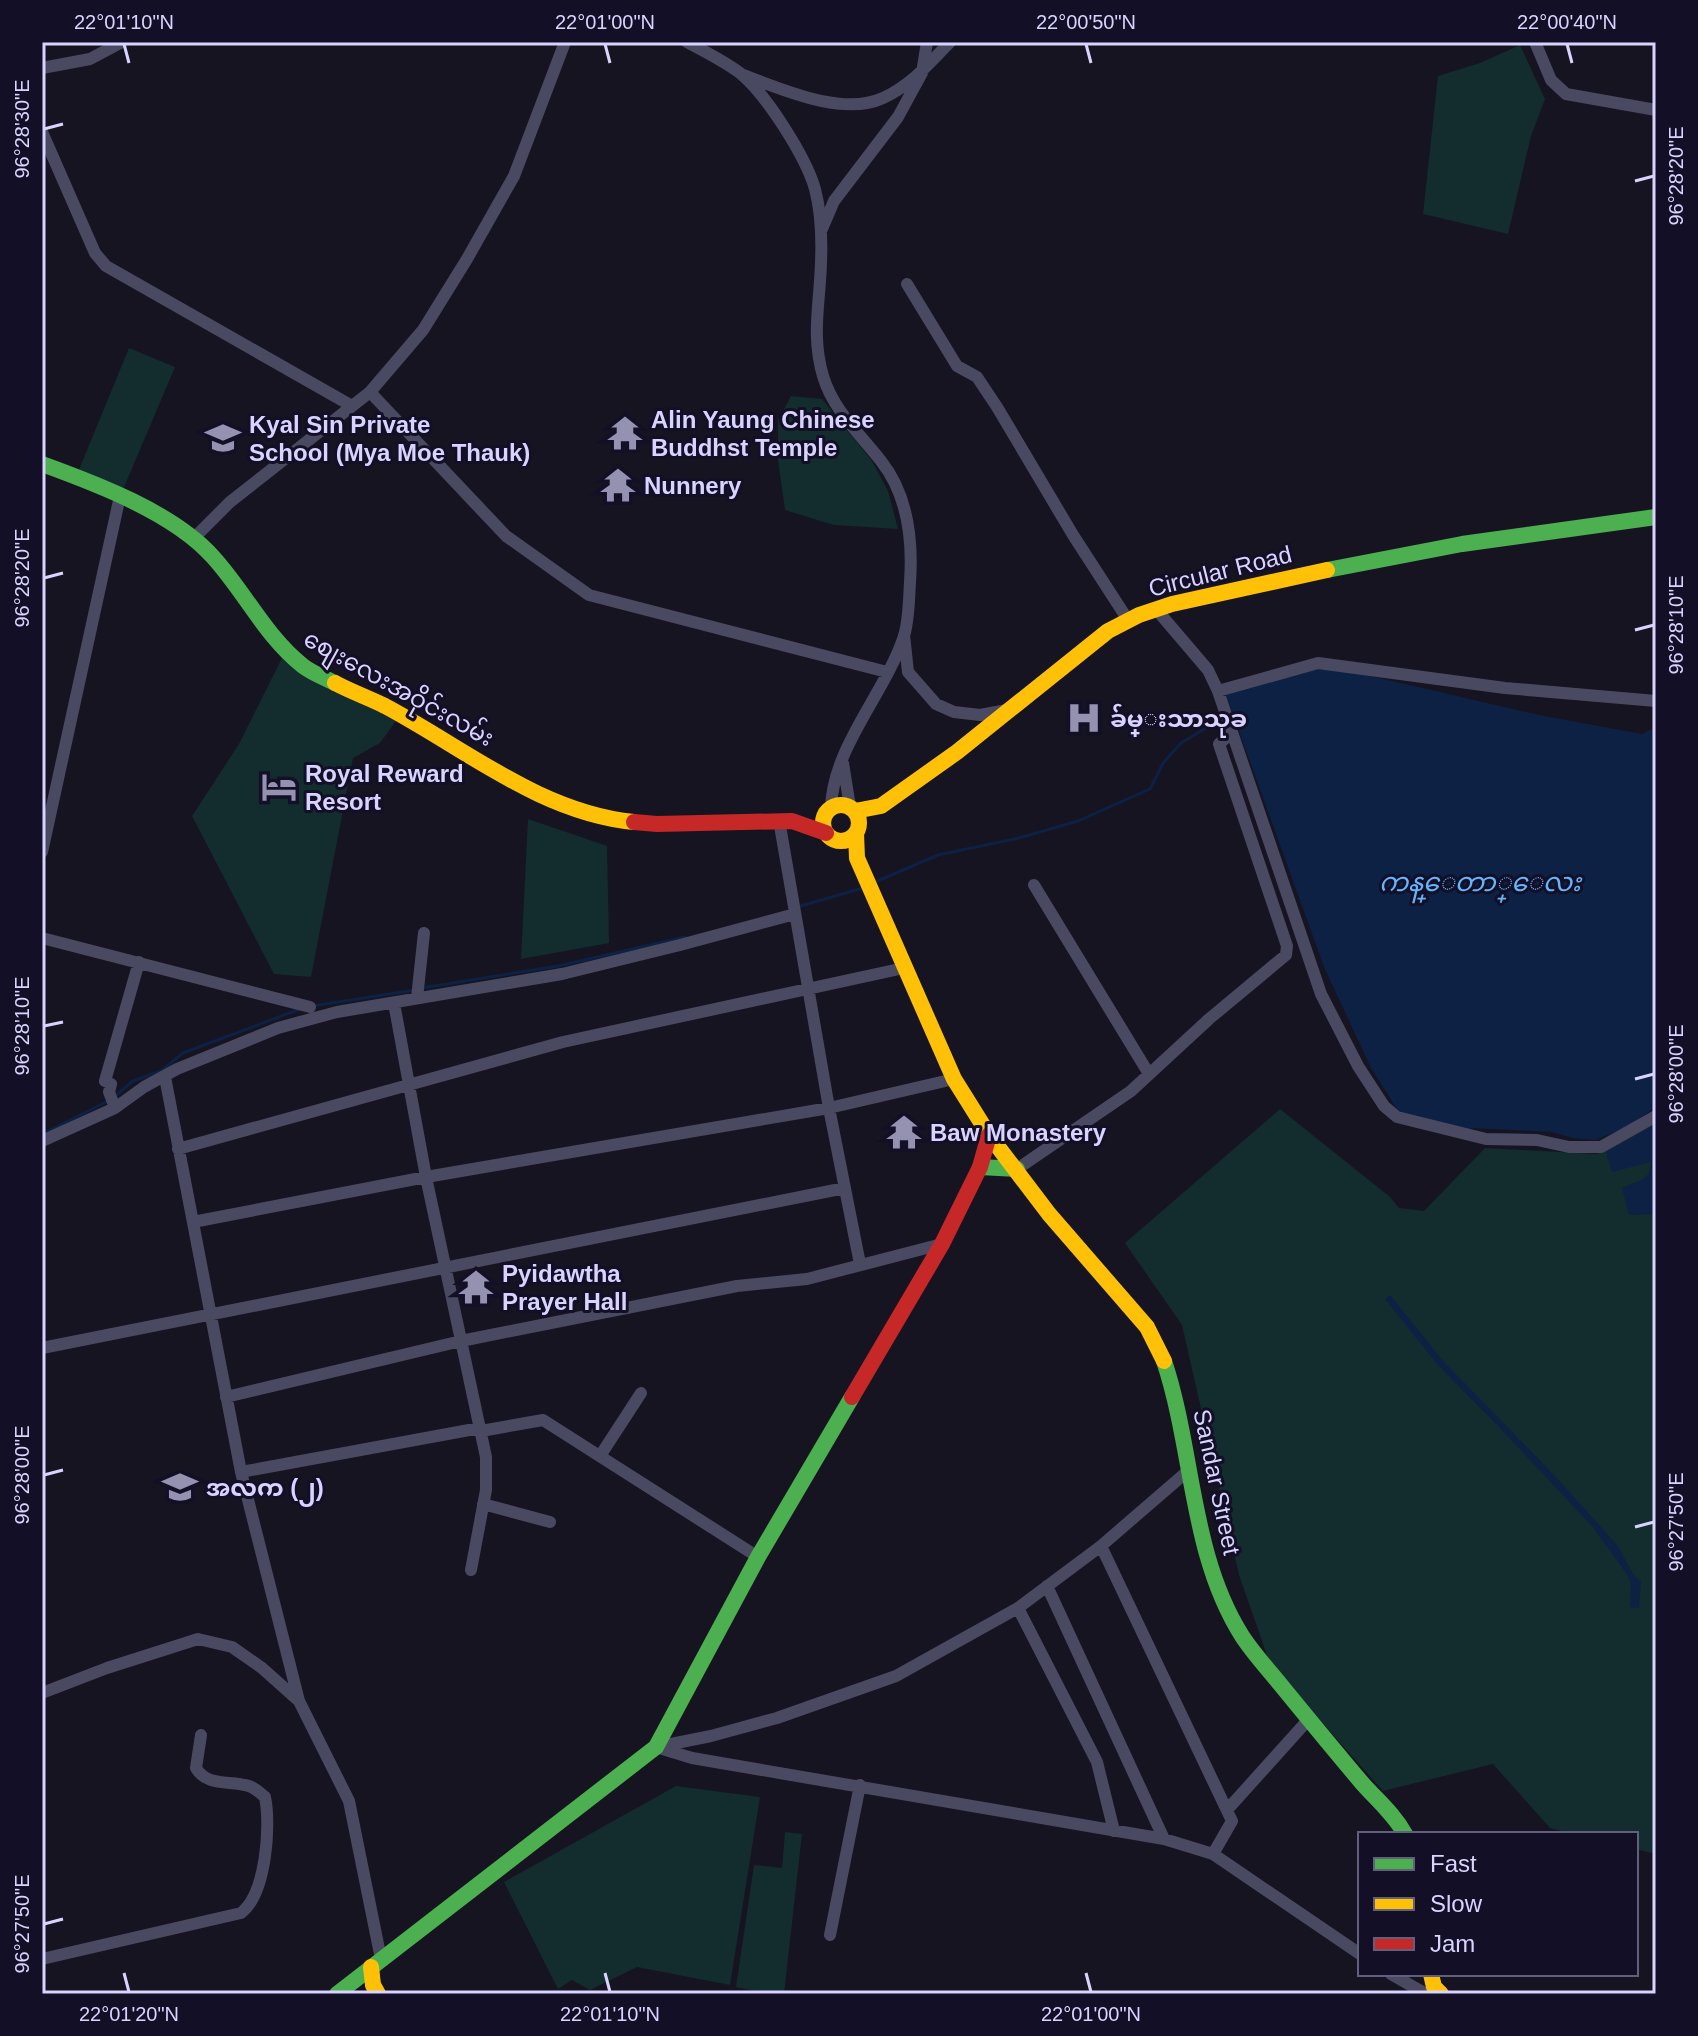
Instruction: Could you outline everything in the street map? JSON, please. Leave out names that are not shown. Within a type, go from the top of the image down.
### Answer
[{"type":"street","points":[[45,65],[73,64],[90,59],[122,42]]},
{"type":"street","points":[[193,539],[230,502],[370,392],[423,330],[514,176],[565,42]]},
{"type":"street","points":[[687,42],[740,73],[792,93],[849,104],[881,99],[922,73],[927,42]]},
{"type":"street","points":[[821,232],[834,201],[898,117],[922,73],[950,42]]},
{"type":"street","points":[[1535,42],[1551,80],[1566,94],[1656,110]]},
{"type":"street","points":[[740,73],[774,110],[814,188],[821,232],[815,338],[823,378],[838,409],[883,464],[902,498],[911,536],[904,635],[908,672],[936,704],[954,712],[980,715],[1007,710]]},
{"type":"street","points":[[42,132],[95,253],[106,266],[352,406]]},
{"type":"street","points":[[907,284],[957,366],[977,377],[997,407],[1128,620]]},
{"type":"street","points":[[370,392],[506,536],[589,595],[887,672]]},
{"type":"street","name":"စျေးလေးအဝိုင်းလမ်း","points":[[42,464],[142,506],[193,539],[213,557],[272,636],[304,667],[383,705],[523,786],[571,809],[615,820],[657,824],[786,821]]},
{"type":"street","points":[[42,852],[120,496]]},
{"type":"street","name":"Circular Road","points":[[853,809],[881,806],[957,752],[1108,631],[1156,609],[1301,575],[1460,544],[1599,528],[1656,517]]},
{"type":"street","points":[[1156,609],[1193,650],[1218,691],[1321,994],[1358,1066],[1390,1112],[1397,1117],[1486,1139],[1537,1140],[1569,1147],[1601,1147],[1656,1116]]},
{"type":"street","points":[[857,858],[832,837],[823,822],[829,810],[835,778],[850,743],[904,635]]},
{"type":"street","points":[[1218,691],[1318,663],[1505,688],[1656,701]]},
{"type":"street","points":[[980,1167],[1017,1169],[1131,1091],[1209,1019],[1286,955],[1287,946],[1219,744],[1231,733]]},
{"type":"street","points":[[843,763],[859,824],[857,858]]},
{"type":"street","points":[[786,821],[844,805],[853,809]]},
{"type":"street","points":[[786,821],[849,840],[881,806]]},
{"type":"street","points":[[786,821],[794,909],[860,1264]]},
{"type":"street","name":"Sandar Street","points":[[857,858],[954,1079],[989,1135],[1049,1214],[1147,1327],[1165,1362],[1179,1412],[1207,1558],[1219,1595],[1243,1638],[1308,1720],[1397,1819],[1404,1832]]},
{"type":"street","points":[[1034,885],[1149,1074]]},
{"type":"street","points":[[42,1141],[177,1069],[278,1028],[337,1012],[562,974],[794,909]]},
{"type":"street","points":[[417,997],[424,933]]},
{"type":"street","points":[[42,938],[310,1007]]},
{"type":"street","points":[[112,1101],[111,1084],[105,1081],[139,962]]},
{"type":"street","points":[[178,1149],[563,1042],[904,968]]},
{"type":"street","points":[[394,1003],[426,1177],[486,1457],[483,1504],[471,1570]]},
{"type":"street","points":[[165,1077],[241,1472],[299,1701],[349,1801],[376,1963],[373,1985],[378,1994]]},
{"type":"street","points":[[193,1222],[426,1177],[829,1108],[954,1079]]},
{"type":"street","points":[[337,1994],[656,1747],[758,1557],[942,1244],[980,1167],[989,1135]]},
{"type":"street","points":[[42,1348],[845,1188]]},
{"type":"street","points":[[226,1397],[461,1341],[737,1286],[807,1279],[942,1244]]},
{"type":"street","points":[[600,1456],[641,1393]]},
{"type":"street","points":[[241,1472],[543,1420],[758,1557]]},
{"type":"street","points":[[656,1747],[711,1736],[835,1699],[896,1676],[1018,1608],[1101,1546],[1189,1470]]},
{"type":"street","points":[[483,1504],[550,1522]]},
{"type":"street","points":[[1101,1546],[1232,1821],[1213,1854]]},
{"type":"street","points":[[1047,1586],[1164,1839]]},
{"type":"street","points":[[1018,1608],[1097,1762],[1114,1831]]},
{"type":"street","points":[[42,1693],[198,1639],[232,1647],[262,1668],[299,1701]]},
{"type":"street","points":[[1227,1810],[1308,1720]]},
{"type":"street","points":[[42,1959],[241,1913],[250,1906],[256,1895],[268,1827],[265,1797],[251,1786],[216,1782],[198,1773],[201,1735]]},
{"type":"street","points":[[656,1747],[692,1758],[1164,1839],[1213,1854],[1358,1953]]},
{"type":"street","points":[[830,1935],[860,1785]]},
{"type":"street","points":[[1394,1976],[1426,1994]]},
{"type":"street","points":[[1431,1976],[1434,1987],[1441,1994]]},
{"type":"green space","points":[[1520,45],[1545,99],[1531,136],[1508,234],[1423,214],[1438,76],[1480,63]]},
{"type":"green space","points":[[129,348],[175,367],[122,492],[78,472]]},
{"type":"green space","points":[[791,396],[822,399],[872,461],[888,491],[898,529],[834,525],[785,510],[778,460],[778,420]]},
{"type":"green space","name":"Royal Reward Resort","points":[[283,656],[298,669],[396,721],[380,743],[353,758],[311,977],[274,974],[192,816],[239,744]]},
{"type":"green space","points":[[528,819],[607,846],[609,943],[521,959]]},
{"type":"green space","points":[[1280,1109],[1390,1197],[1399,1208],[1424,1211],[1485,1148],[1597,1154],[1656,1120],[1656,1854],[1638,1850],[1638,1832],[1565,1832],[1550,1828],[1493,1764],[1383,1791],[1270,1664],[1239,1575],[1182,1325],[1125,1243]]},
{"type":"green space","points":[[676,1786],[760,1797],[730,1985],[637,1967],[590,1990],[572,1980],[558,1989],[504,1882]]},
{"type":"green space","points":[[785,1832],[802,1834],[784,1994],[769,1994],[736,1987],[754,1865],[782,1868]]},
{"type":"water","name":"ကန္ေတာ္ေလး","points":[[1323,665],[1539,715],[1642,734],[1656,727],[1656,1107],[1625,1128],[1595,1140],[1551,1132],[1474,1128],[1463,1131],[1410,1118],[1397,1109],[1371,1068],[1324,967],[1226,695]]},
{"type":"water","points":[[1656,1124],[1656,1238],[1653,1214],[1629,1215],[1622,1188],[1646,1177],[1650,1162],[1612,1172],[1606,1152]]},
{"type":"water","points":[[1390,1295],[1444,1362],[1617,1545],[1641,1582],[1639,1608],[1630,1607],[1631,1584],[1627,1574],[1592,1526],[1438,1365],[1385,1299]]},
{"type":"waterway","points":[[873,883],[938,855],[1019,838],[1078,821],[1150,789],[1163,763],[1181,743],[1226,720]]},
{"type":"waterway","points":[[797,907],[863,888]]},
{"type":"waterway","points":[[422,988],[558,966],[685,937]]},
{"type":"waterway","points":[[312,1006],[415,990]]},
{"type":"waterway","points":[[114,1097],[133,1081],[161,1071],[183,1053],[300,1009]]},
{"type":"waterway","points":[[42,1134],[108,1101]]},
{"type":"traffic: fast","points":[[42,464],[134,502],[197,541],[213,557],[277,641],[307,669],[335,683]]},
{"type":"traffic: fast","points":[[1327,570],[1462,544],[1656,517]]},
{"type":"traffic: fast","points":[[980,1167],[1017,1169]]},
{"type":"traffic: fast","points":[[1164,1361],[1182,1430],[1202,1537],[1225,1604],[1255,1654],[1404,1832]]},
{"type":"traffic: fast","points":[[337,1994],[656,1747],[758,1557],[852,1397]]},
{"type":"traffic: slow","points":[[855,811],[881,806],[957,752],[1108,631],[1139,615],[1172,604],[1327,570]]},
{"type":"traffic: slow","points":[[335,683],[385,706],[536,793],[600,816],[634,822]]},
{"type":"traffic: slow","points":[[841,805],[854,810],[859,823],[854,836],[841,841],[828,836],[823,823],[828,810],[841,805]]},
{"type":"traffic: slow","points":[[856,833],[857,858],[954,1079],[989,1135],[1049,1214],[1147,1327],[1164,1361]]},
{"type":"traffic: slow","points":[[371,1967],[373,1985],[378,1994]]},
{"type":"traffic: slow","points":[[1431,1976],[1434,1987],[1441,1994]]},
{"type":"traffic: jam","points":[[634,822],[792,821],[826,833]]},
{"type":"traffic: jam","points":[[852,1397],[942,1244],[980,1167],[989,1135]]},
{"type":"place","name":"Alin Yaung Chinese Buddhst Temple","points":[[625,433]]},
{"type":"place","name":"Kyal Sin Private School (Mya Moe Thauk)","points":[[223,438]]},
{"type":"place","name":"Nunnery","points":[[618,485]]},
{"type":"place","name":"ခ်မ္းသာသုခ","points":[[1084,718]]},
{"type":"place","name":"Royal Reward Resort","points":[[279,787]]},
{"type":"place","name":"Baw Monastery","points":[[904,1132]]},
{"type":"place","name":"Pyidawtha Prayer Hall","points":[[476,1287]]},
{"type":"place","name":"အလက (၂)","points":[[180,1487]]}]
